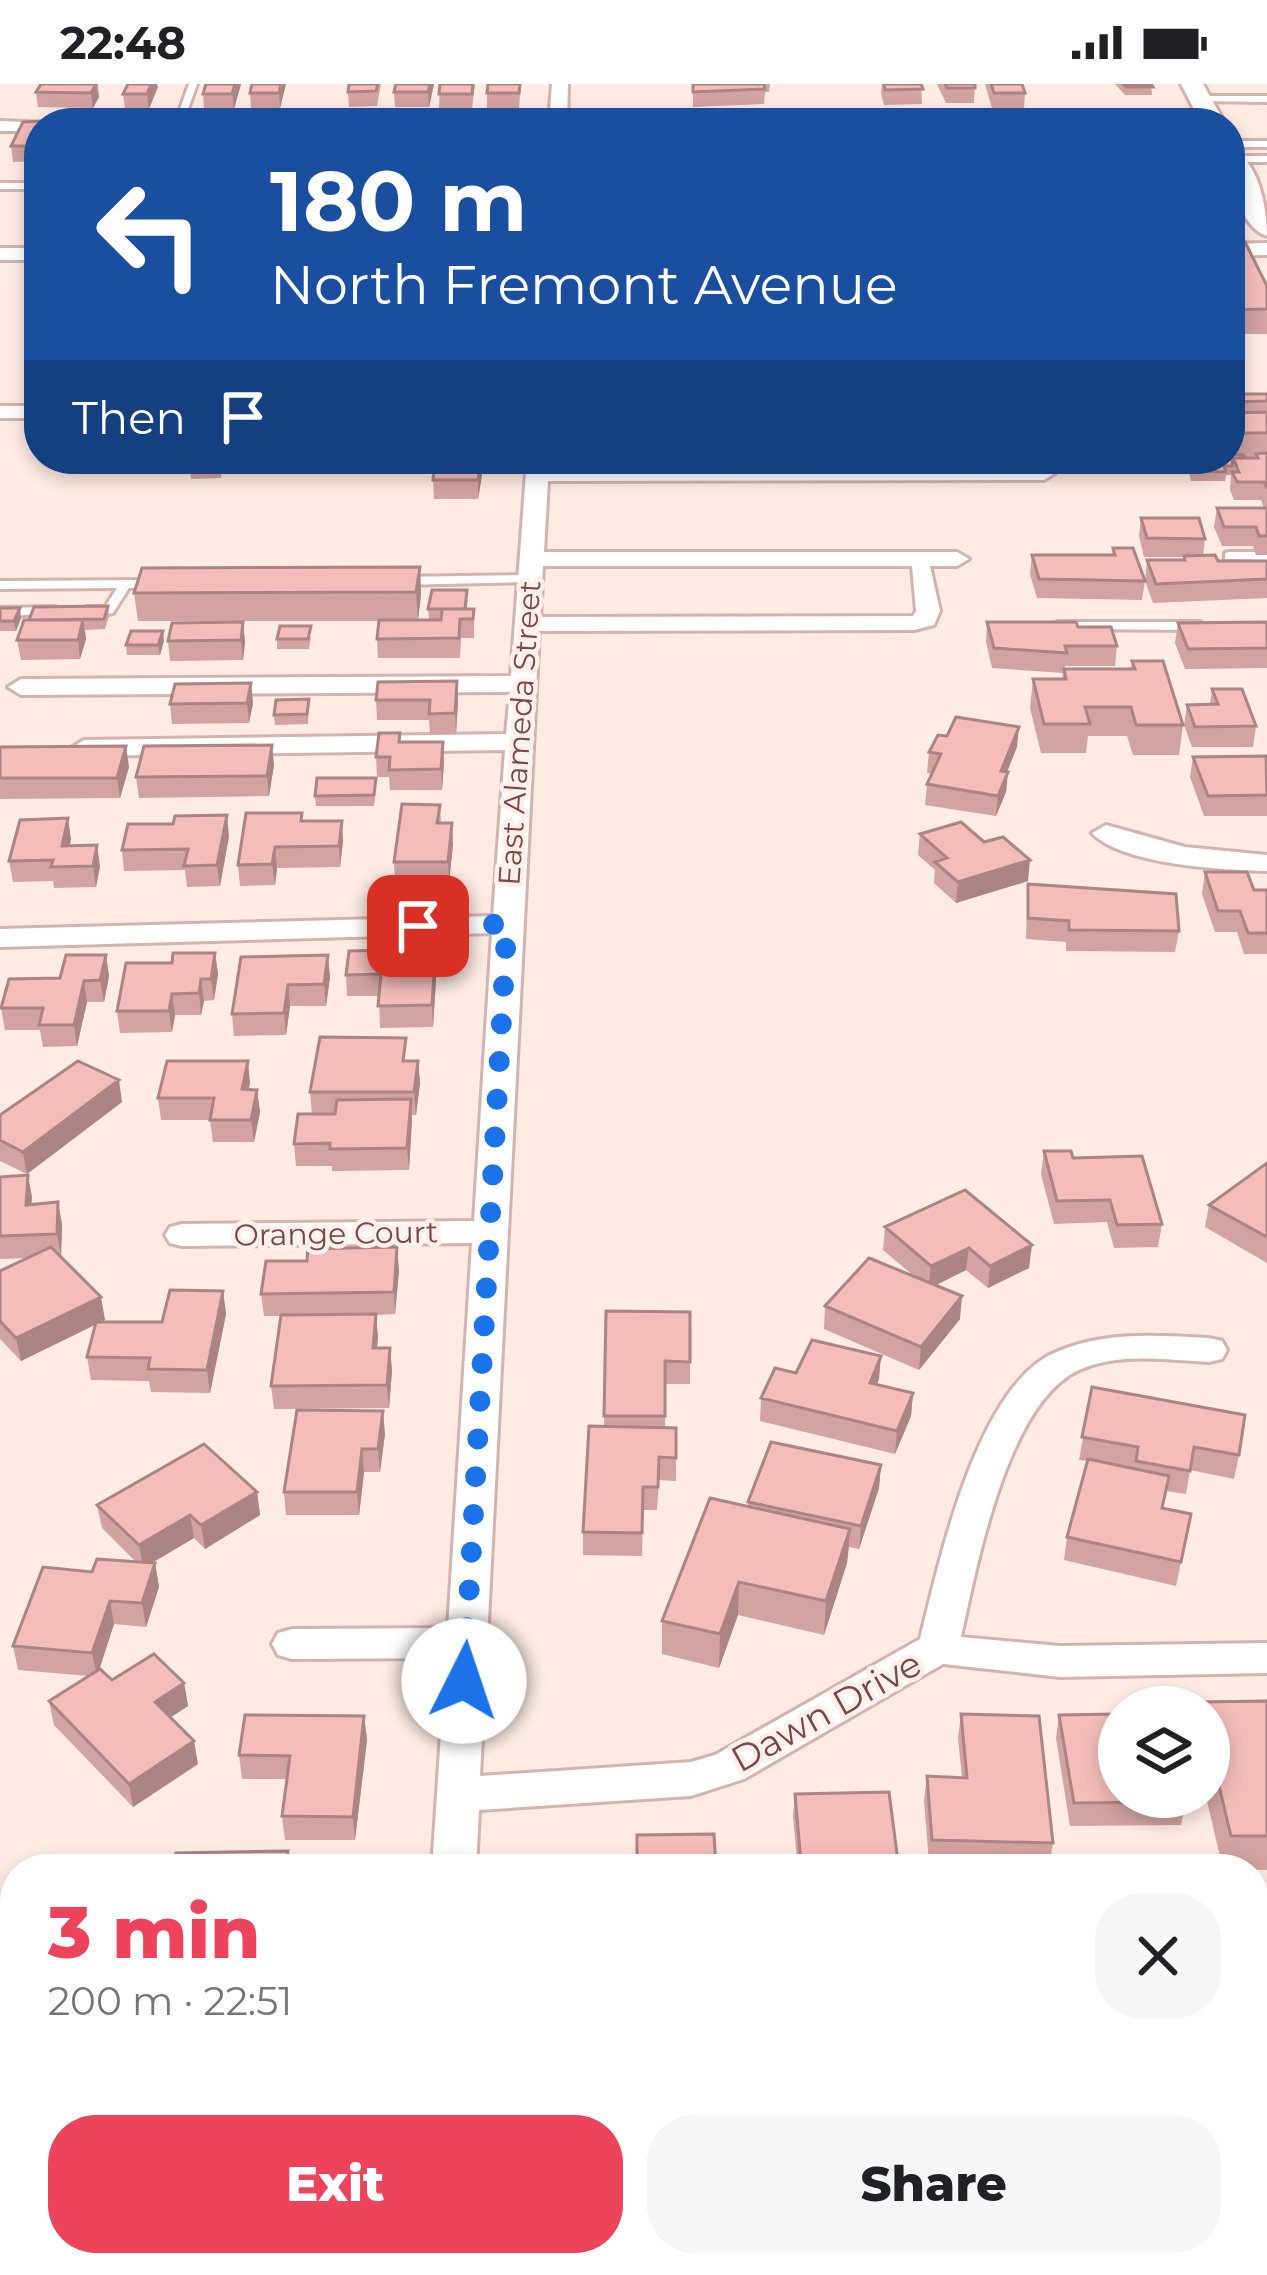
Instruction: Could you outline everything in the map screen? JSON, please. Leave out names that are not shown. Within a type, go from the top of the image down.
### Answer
[{"type":"street","points":[[1245,185],[1267,228]]},
{"type":"street","name":"East Alameda Street","points":[[454,1854],[538,474]]},
{"type":"street","points":[[531,569],[957,559]]},
{"type":"street","points":[[527,624],[914,623],[925,620],[928,611],[921,570]]},
{"type":"street","points":[[21,687],[524,684]]},
{"type":"street","points":[[53,748],[520,742]]},
{"type":"street","points":[[1106,833],[1145,850],[1191,860],[1267,863]]},
{"type":"street","points":[[0,938],[507,924]]},
{"type":"street","name":"Orange Court","points":[[182,1235],[490,1232]]},
{"type":"street","points":[[938,1648],[964,1540],[1018,1406],[1034,1381],[1062,1364],[1116,1350],[1209,1350]]},
{"type":"street","points":[[292,1644],[466,1643]]},
{"type":"street","name":"Dawn Drive","points":[[456,1795],[692,1779],[729,1768],[938,1648],[973,1656],[1067,1662],[1267,1658]]},
{"type":"lane","points":[[1196,92],[1267,99]]},
{"type":"lane","points":[[1229,556],[1267,556]]},
{"type":"lane","points":[[387,581],[531,569]]},
{"type":"lane","points":[[0,612],[109,610],[125,584]]},
{"type":"lane","points":[[0,585],[172,584]]},
{"type":"lane","points":[[1043,626],[1222,626]]},
{"type":"building","points":[[41,84],[96,84],[91,93],[36,92]]},
{"type":"building","points":[[128,84],[151,84],[147,94],[123,94]]},
{"type":"building","points":[[206,84],[235,84],[232,94],[203,94]]},
{"type":"building","points":[[252,84],[281,84],[279,93],[250,93]]},
{"type":"building","points":[[349,84],[378,84],[376,91],[348,92]]},
{"type":"building","points":[[396,84],[430,84],[428,92],[394,92]]},
{"type":"building","points":[[440,84],[473,84],[472,94],[439,94]]},
{"type":"building","points":[[488,84],[520,84],[519,93],[487,93]]},
{"type":"building","points":[[693,84],[764,84],[765,89],[693,92]]},
{"type":"building","points":[[884,84],[921,84],[923,89],[885,90]]},
{"type":"building","points":[[945,84],[975,84],[975,88],[947,88]]},
{"type":"building","points":[[991,84],[1022,84],[1025,93],[994,93]]},
{"type":"building","points":[[23,122],[24,146],[11,146]]},
{"type":"building","points":[[1245,242],[1267,286],[1267,309],[1245,310]]},
{"type":"building","points":[[1245,394],[1267,394],[1267,401],[1245,402]]},
{"type":"building","points":[[1267,412],[1267,433],[1245,433],[1245,413]]},
{"type":"building","points":[[1267,453],[1267,489],[1264,482],[1237,482],[1233,474],[1245,474],[1245,458],[1258,458],[1256,454]]},
{"type":"building","points":[[434,474],[479,474],[478,480],[433,480]]},
{"type":"building","points":[[1217,508],[1267,508],[1267,536],[1259,536],[1256,527],[1224,527]]},
{"type":"building","points":[[1141,518],[1199,518],[1205,539],[1147,538]]},
{"type":"building","points":[[1113,548],[1133,548],[1145,581],[1039,579],[1032,555],[1115,555]]},
{"type":"building","points":[[1215,555],[1218,561],[1267,561],[1267,579],[1156,584],[1147,560],[1185,560],[1184,556]]},
{"type":"building","points":[[420,567],[416,592],[134,593],[142,568]]},
{"type":"building","points":[[432,590],[467,590],[465,609],[428,609]]},
{"type":"building","points":[[108,606],[104,619],[29,620],[34,607]]},
{"type":"building","points":[[0,608],[20,608],[14,621],[0,621]]},
{"type":"building","points":[[442,609],[474,609],[473,619],[460,619],[459,638],[377,639],[379,620],[441,620]]},
{"type":"building","points":[[24,620],[83,620],[78,640],[17,640]]},
{"type":"building","points":[[243,622],[241,640],[168,641],[172,623]]},
{"type":"building","points":[[987,622],[1111,627],[1117,646],[1065,646],[1067,653],[994,648]]},
{"type":"building","points":[[1267,622],[1267,648],[1188,649],[1178,623]]},
{"type":"building","points":[[280,626],[311,626],[308,639],[277,639]]},
{"type":"building","points":[[131,631],[163,631],[158,645],[126,645]]},
{"type":"building","points":[[1132,661],[1163,661],[1183,725],[1136,725],[1131,707],[1085,707],[1090,724],[1044,724],[1033,679],[1066,679],[1064,669],[1135,669]]},
{"type":"building","points":[[457,681],[455,713],[429,714],[430,700],[376,700],[378,682]]},
{"type":"building","points":[[251,683],[247,703],[170,704],[175,684]]},
{"type":"building","points":[[1212,689],[1242,689],[1256,726],[1195,727],[1187,705],[1218,704]]},
{"type":"building","points":[[309,699],[307,714],[274,715],[276,700]]},
{"type":"building","points":[[956,717],[1019,727],[1001,771],[1008,772],[998,796],[927,784],[941,754],[929,752],[938,735],[947,736]]},
{"type":"building","points":[[379,733],[400,733],[399,742],[443,742],[441,769],[389,770],[390,757],[376,757]]},
{"type":"building","points":[[272,745],[267,776],[136,777],[144,746]]},
{"type":"building","points":[[126,746],[117,778],[0,778],[0,747]]},
{"type":"building","points":[[1266,756],[1267,795],[1208,796],[1193,757]]},
{"type":"building","points":[[317,778],[376,778],[374,795],[315,796]]},
{"type":"building","points":[[402,804],[440,805],[437,823],[452,823],[448,862],[394,862]]},
{"type":"building","points":[[246,813],[302,813],[301,821],[342,821],[339,846],[275,847],[272,864],[238,865]]},
{"type":"building","points":[[227,815],[217,865],[184,866],[188,849],[122,850],[128,824],[173,824],[175,816]]},
{"type":"building","points":[[68,818],[62,846],[97,845],[93,866],[51,867],[53,860],[9,861],[20,820]]},
{"type":"building","points":[[961,822],[984,842],[1003,837],[1030,860],[958,882],[935,862],[947,858],[920,834]]},
{"type":"building","points":[[1205,872],[1247,872],[1254,890],[1267,890],[1267,933],[1248,933],[1240,911],[1218,911]]},
{"type":"building","points":[[1028,884],[1176,894],[1179,931],[1069,930],[1069,921],[1028,918]]},
{"type":"building","points":[[391,950],[390,958],[435,958],[432,1005],[378,1006],[381,974],[346,975],[349,951]]},
{"type":"building","points":[[173,953],[215,953],[211,979],[201,979],[199,993],[172,994],[169,1011],[117,1011],[126,963],[172,963]]},
{"type":"building","points":[[66,955],[106,955],[100,980],[84,981],[74,1025],[39,1025],[43,1008],[1,1008],[9,979],[60,978]]},
{"type":"building","points":[[328,955],[324,984],[288,985],[284,1013],[232,1014],[241,957]]},
{"type":"building","points":[[320,1037],[406,1038],[403,1061],[418,1061],[414,1092],[310,1092]]},
{"type":"building","points":[[78,1061],[119,1080],[23,1152],[0,1140],[0,1115]]},
{"type":"building","points":[[167,1061],[248,1061],[242,1089],[257,1090],[251,1120],[210,1120],[214,1098],[158,1098]]},
{"type":"building","points":[[411,1099],[407,1148],[330,1149],[330,1143],[294,1144],[298,1114],[335,1114],[337,1100]]},
{"type":"building","points":[[1044,1151],[1071,1151],[1073,1158],[1142,1156],[1162,1224],[1117,1225],[1110,1200],[1057,1201]]},
{"type":"building","points":[[1267,1163],[1267,1237],[1209,1205]]},
{"type":"building","points":[[28,1175],[26,1205],[58,1202],[57,1234],[0,1236],[0,1177]]},
{"type":"building","points":[[965,1190],[1032,1245],[990,1266],[969,1248],[931,1266],[885,1227]]},
{"type":"building","points":[[51,1247],[101,1297],[16,1338],[0,1321],[0,1271]]},
{"type":"building","points":[[397,1247],[394,1292],[261,1294],[266,1261],[307,1261],[308,1249]]},
{"type":"building","points":[[869,1258],[962,1296],[921,1347],[825,1306]]},
{"type":"building","points":[[170,1290],[223,1291],[207,1370],[148,1369],[150,1358],[87,1357],[96,1322],[162,1322]]},
{"type":"building","points":[[606,1311],[690,1312],[690,1362],[665,1361],[665,1416],[604,1416]]},
{"type":"building","points":[[376,1314],[373,1348],[390,1348],[387,1385],[271,1386],[281,1315]]},
{"type":"building","points":[[812,1340],[881,1356],[870,1383],[913,1393],[897,1431],[761,1398],[775,1368],[796,1373]]},
{"type":"building","points":[[1092,1387],[1245,1415],[1239,1455],[1194,1447],[1190,1471],[1136,1461],[1138,1447],[1082,1437]]},
{"type":"building","points":[[297,1410],[383,1411],[378,1449],[362,1449],[357,1492],[284,1492]]},
{"type":"building","points":[[589,1426],[676,1428],[676,1458],[659,1457],[658,1487],[643,1487],[642,1533],[583,1532]]},
{"type":"building","points":[[771,1442],[881,1465],[861,1526],[748,1502]]},
{"type":"building","points":[[204,1444],[257,1492],[201,1525],[190,1515],[139,1545],[97,1505]]},
{"type":"building","points":[[1088,1459],[1169,1476],[1162,1508],[1191,1514],[1181,1562],[1067,1537]]},
{"type":"building","points":[[710,1498],[850,1529],[826,1601],[739,1582],[720,1634],[662,1621]]},
{"type":"building","points":[[97,1559],[155,1563],[142,1603],[110,1601],[92,1653],[13,1646],[43,1567],[92,1572]]},
{"type":"building","points":[[154,1654],[184,1683],[155,1702],[194,1741],[129,1784],[49,1701],[100,1669],[112,1680]]},
{"type":"building","points":[[1267,1701],[1267,1836],[1231,1836],[1227,1818],[1230,1702]]},
{"type":"building","points":[[961,1714],[1039,1716],[1053,1843],[932,1840],[927,1776],[967,1778]]},
{"type":"building","points":[[1098,1714],[1098,1803],[1074,1803],[1059,1715]]},
{"type":"building","points":[[245,1715],[364,1716],[353,1817],[282,1816],[290,1756],[239,1755]]},
{"type":"building","points":[[889,1792],[897,1854],[800,1854],[795,1794]]},
{"type":"building","points":[[714,1834],[715,1854],[637,1854],[637,1835]]},
{"type":"building","points":[[288,1851],[288,1854],[176,1853]]},
{"type":"route","points":[[418,926],[507,924],[464,1681]]}]
